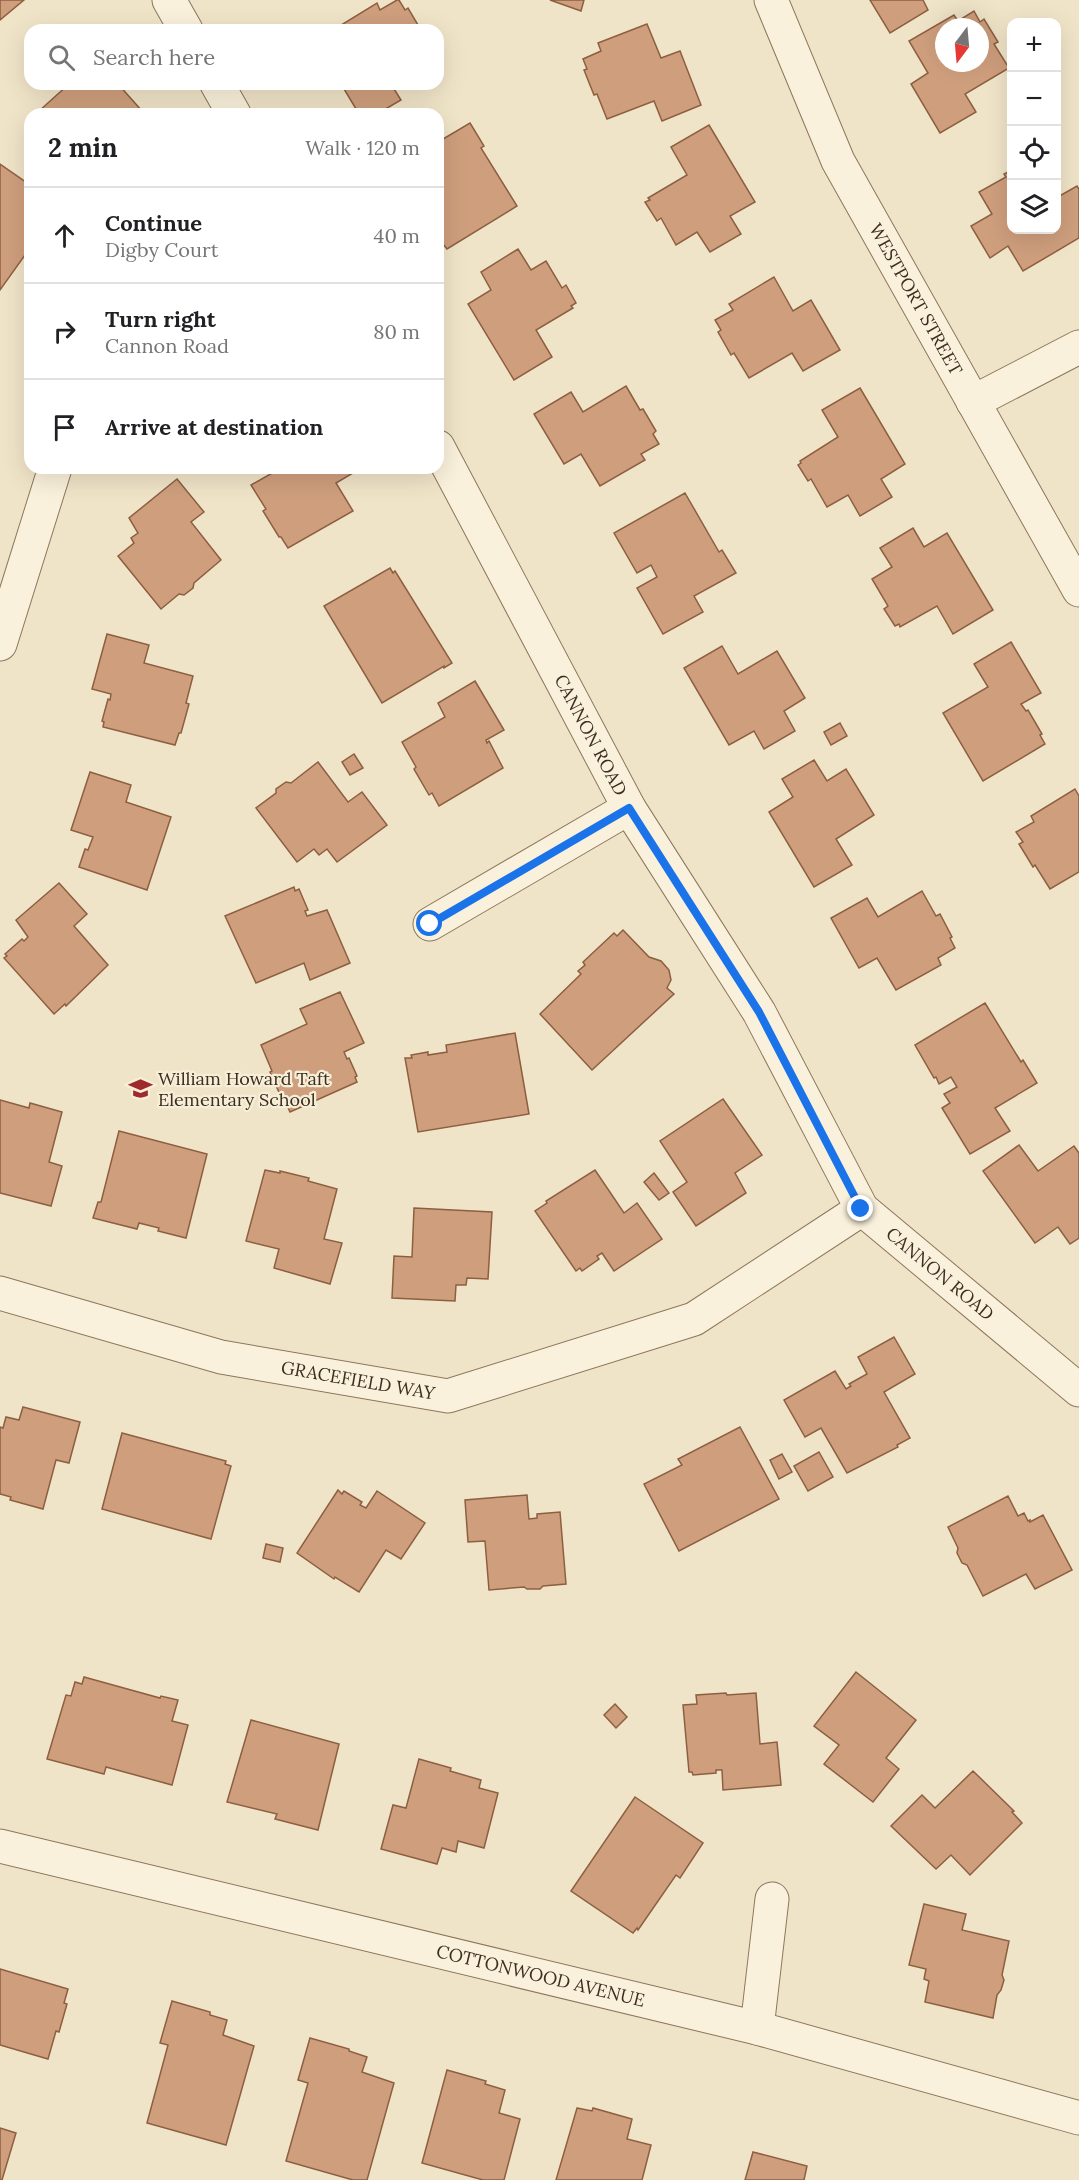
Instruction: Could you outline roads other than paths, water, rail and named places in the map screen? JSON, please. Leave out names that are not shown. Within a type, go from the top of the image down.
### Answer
[{"type":"street","points":[[169,0],[183,24]]},
{"type":"street","name":"WESTPORT STREET","points":[[771,0],[838,161],[1079,590]]},
{"type":"street","points":[[220,90],[231,108]]},
{"type":"street","points":[[973,402],[1079,347]]},
{"type":"street","name":"CANNON ROAD","points":[[444,458],[629,808],[759,1012],[861,1209],[1079,1390]]},
{"type":"street","points":[[0,644],[53,474]]},
{"type":"street","points":[[430,924],[629,808]]},
{"type":"street","name":"GRACEFIELD WAY","points":[[0,1293],[221,1357],[448,1395],[694,1319],[861,1209]]},
{"type":"street","name":"COTTONWOOD AVENUE","points":[[0,1846],[758,2028],[1079,2118]]},
{"type":"street","points":[[758,2028],[772,1899]]},
{"type":"place","name":"William Howard Taft Elementary School","points":[[140,1089]]}]
